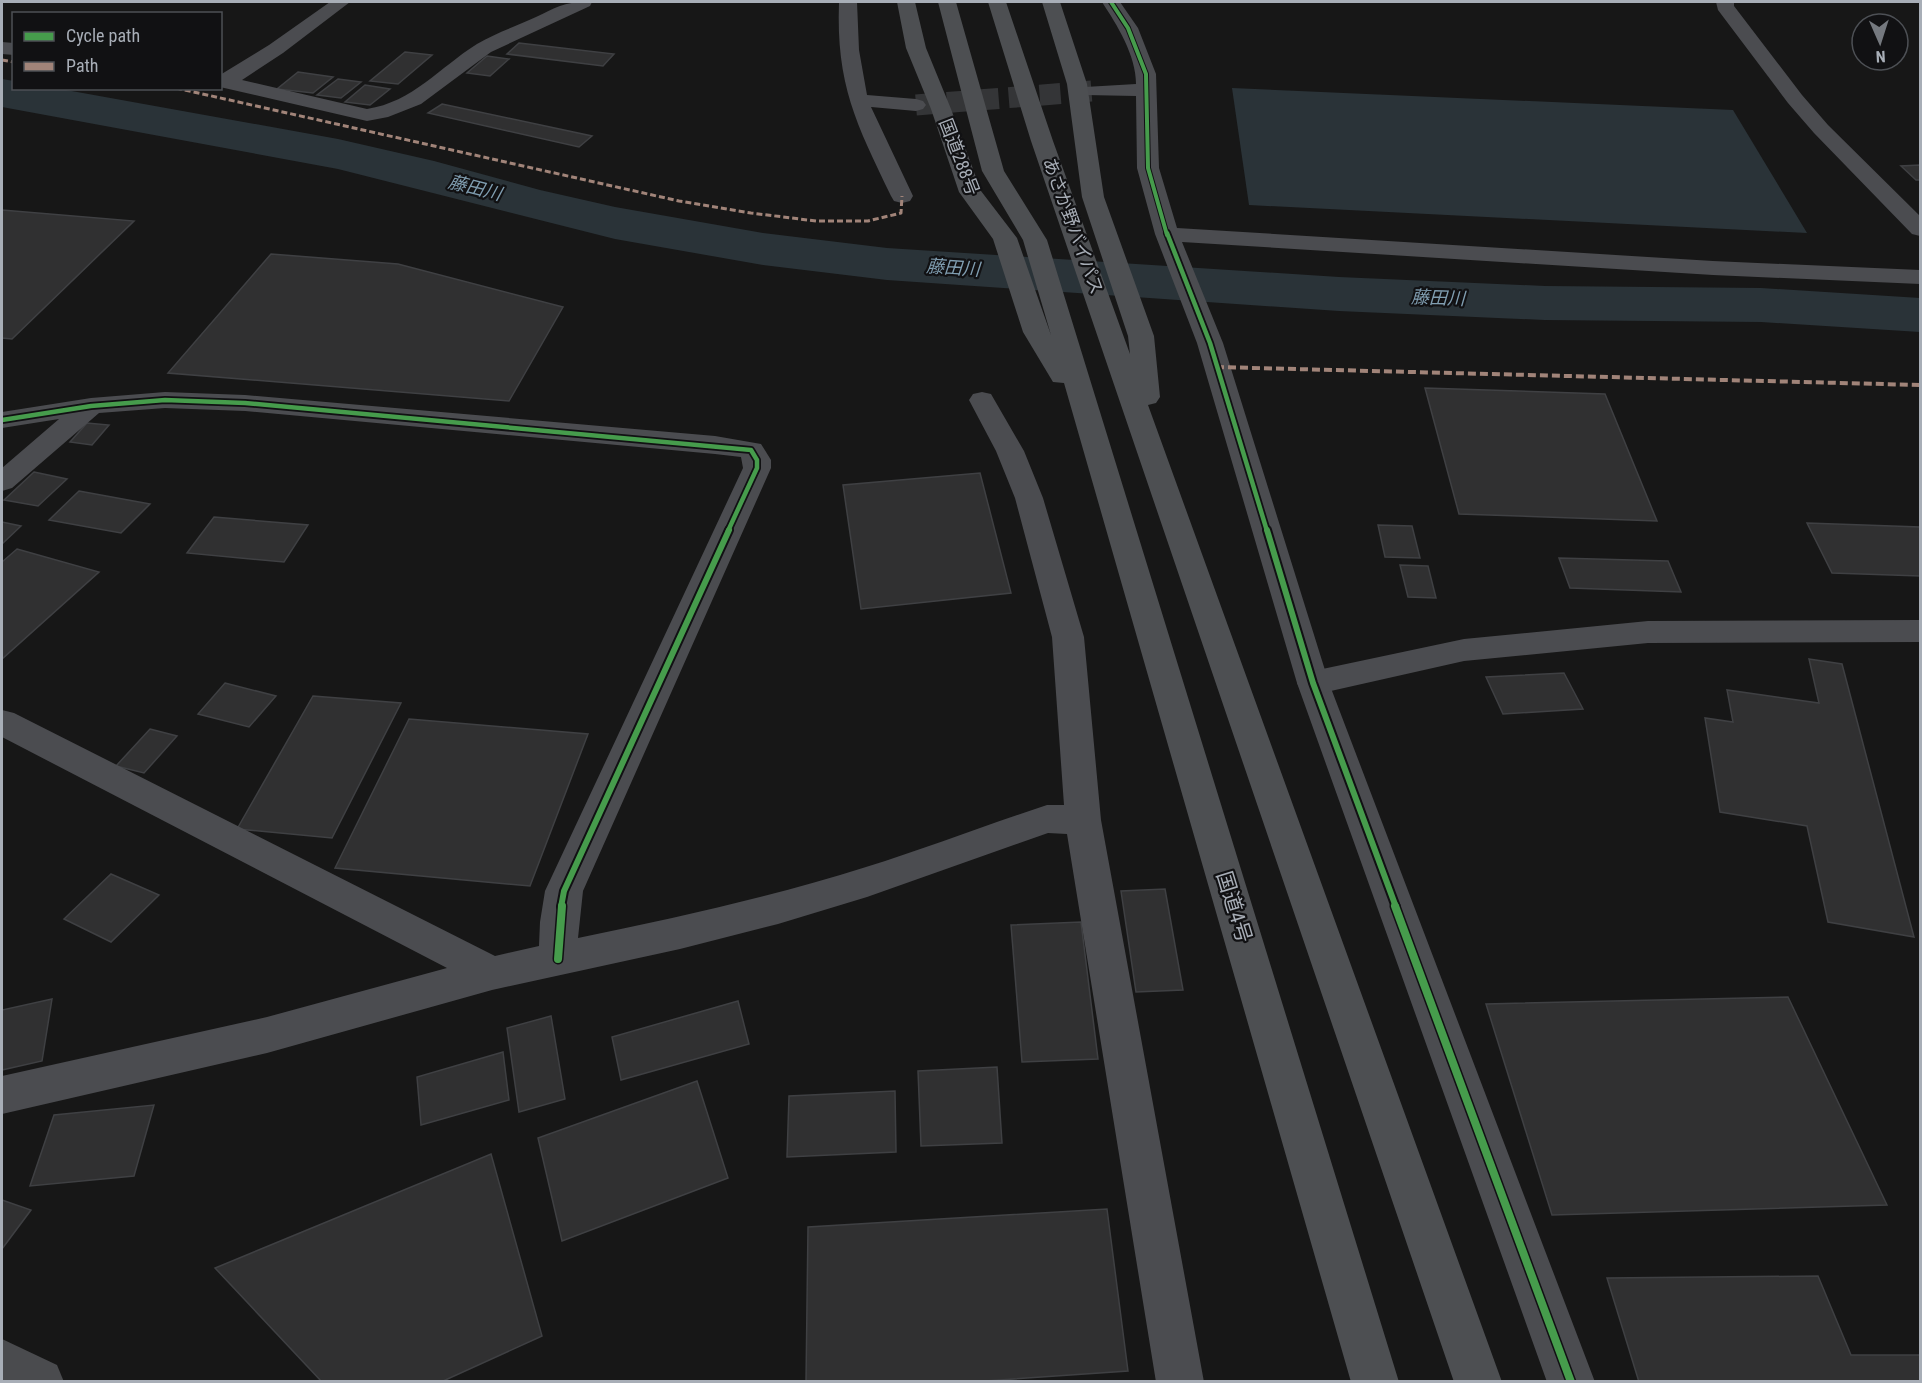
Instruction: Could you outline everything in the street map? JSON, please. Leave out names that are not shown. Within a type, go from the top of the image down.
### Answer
[{"type":"highway","name":"国道288号","points":[[906,2],[916,48],[941,109],[970,192],[1005,238],[1049,332]]},
{"type":"highway","name":"あさか野バイパス","points":[[946,2],[993,171],[1035,240],[1049,332],[1094,432]]},
{"type":"highway","name":"あさか野バイパス","points":[[996,2],[1042,141],[1153,450]]},
{"type":"highway","points":[[1051,2],[1077,84],[1093,197],[1141,336],[1153,450],[1478,1382]]},
{"type":"highway","name":"国道4号","points":[[1094,432],[1375,1382]]},
{"type":"main road","points":[[2,1363],[39,1382]]},
{"type":"street","points":[[223,81],[276,49],[341,2]]},
{"type":"street","points":[[223,81],[367,115],[381,113],[414,100],[429,91],[484,48],[583,2]]},
{"type":"street","points":[[848,2],[847,32],[850,66],[858,100],[902,196]]},
{"type":"street","points":[[1111,2],[1128,28],[1139,51],[1146,74],[1148,168],[1170,240],[1210,343],[1313,683],[1571,1382]]},
{"type":"street","points":[[1725,2],[1725,6],[1795,99],[1828,136],[1920,229]]},
{"type":"street","points":[[1092,91],[1147,90]]},
{"type":"street","points":[[858,100],[916,105]]},
{"type":"street","points":[[1170,240],[1701,268],[1920,277]]},
{"type":"street","points":[[2,420],[92,406],[165,400],[245,403],[751,450],[758,459],[757,468],[564,891],[559,922],[558,959]]},
{"type":"street","points":[[982,400],[1010,451],[1029,498],[1068,637],[1083,820],[1180,1382]]},
{"type":"street","points":[[2,482],[92,406]]},
{"type":"street","points":[[1313,683],[1464,650],[1648,632],[1920,631]]},
{"type":"street","points":[[2,722],[492,973]]},
{"type":"street","points":[[2,1095],[267,1035],[492,973],[680,933],[867,882],[1047,819],[1083,820]]},
{"type":"shaded area","points":[[1232,88],[1733,110],[1807,233],[1249,205]]},
{"type":"building","points":[[519,43],[614,54],[603,66],[507,54]]},
{"type":"building","points":[[405,52],[432,55],[398,84],[370,81]]},
{"type":"building","points":[[487,56],[509,59],[490,76],[467,73]]},
{"type":"building","points":[[298,72],[333,77],[313,93],[277,89]]},
{"type":"building","points":[[338,79],[361,82],[341,98],[317,95]]},
{"type":"building","points":[[365,85],[390,89],[370,105],[345,102]]},
{"type":"building","points":[[442,104],[592,136],[579,147],[428,113]]},
{"type":"building","points":[[1920,165],[1920,180],[1916,180],[1901,166]]},
{"type":"building","points":[[2,210],[134,221],[12,339],[2,338]]},
{"type":"building","points":[[271,254],[398,264],[563,307],[509,401],[168,373]]},
{"type":"building","points":[[1425,388],[1605,394],[1657,521],[1459,514]]},
{"type":"building","points":[[87,423],[109,425],[92,445],[70,442]]},
{"type":"building","points":[[34,472],[67,479],[38,506],[4,500]]},
{"type":"building","points":[[980,473],[1011,593],[861,609],[843,485]]},
{"type":"building","points":[[79,491],[150,504],[121,533],[49,520]]},
{"type":"building","points":[[214,517],[308,525],[284,562],[187,553]]},
{"type":"building","points":[[2,522],[21,526],[2,544]]},
{"type":"building","points":[[1807,523],[1920,527],[1920,576],[1832,573]]},
{"type":"building","points":[[1378,525],[1412,526],[1420,558],[1385,557]]},
{"type":"building","points":[[17,549],[99,572],[2,659],[2,562]]},
{"type":"building","points":[[1559,558],[1668,561],[1681,592],[1570,588]]},
{"type":"building","points":[[1400,565],[1428,566],[1436,598],[1408,597]]},
{"type":"building","points":[[1809,659],[1842,664],[1914,937],[1828,922],[1807,826],[1720,812],[1705,718],[1733,722],[1727,690],[1819,703]]},
{"type":"building","points":[[1564,673],[1583,709],[1503,714],[1486,677]]},
{"type":"building","points":[[225,683],[276,696],[249,727],[198,714]]},
{"type":"building","points":[[313,696],[401,703],[332,838],[237,829]]},
{"type":"building","points":[[409,719],[588,734],[530,886],[335,868]]},
{"type":"building","points":[[150,729],[177,736],[144,773],[116,766]]},
{"type":"building","points":[[111,874],[159,895],[111,942],[64,919]]},
{"type":"building","points":[[1165,889],[1183,990],[1136,992],[1121,891]]},
{"type":"building","points":[[1081,922],[1098,1059],[1022,1062],[1011,925]]},
{"type":"building","points":[[1788,997],[1887,1205],[1552,1215],[1486,1004]]},
{"type":"building","points":[[52,999],[42,1061],[2,1070],[2,1010]]},
{"type":"building","points":[[738,1001],[749,1044],[621,1080],[612,1037]]},
{"type":"building","points":[[551,1016],[565,1099],[519,1112],[507,1028]]},
{"type":"building","points":[[503,1052],[509,1100],[421,1125],[417,1077]]},
{"type":"building","points":[[997,1067],[1002,1143],[921,1146],[918,1071]]},
{"type":"building","points":[[697,1081],[728,1178],[562,1241],[538,1138]]},
{"type":"building","points":[[895,1091],[896,1152],[787,1157],[789,1096]]},
{"type":"building","points":[[154,1105],[134,1176],[30,1186],[54,1115]]},
{"type":"building","points":[[491,1154],[542,1336],[441,1382],[322,1382],[215,1268]]},
{"type":"building","points":[[2,1200],[31,1210],[2,1249]]},
{"type":"building","points":[[1107,1209],[1128,1371],[970,1382],[806,1382],[808,1227]]},
{"type":"building","points":[[1818,1276],[1851,1355],[1920,1355],[1920,1382],[1639,1382],[1607,1278]]},
{"type":"waterway","name":"藤田川","points":[[2,93],[338,154],[434,176],[442,181],[460,183],[528,203],[615,223],[763,249],[887,264],[1339,294],[1545,303],[1761,305],[1920,315]]},
{"type":"tunnel","points":[[916,105],[1092,91]]},
{"type":"marked path","points":[[2,60],[12,62]]},
{"type":"marked path","points":[[188,90],[606,186],[751,213],[816,221],[868,221],[901,213],[902,196]]},
{"type":"marked path","points":[[1216,367],[1920,385]]},
{"type":"cycle path","points":[[1111,2],[1128,28],[1146,74],[1148,168],[1167,234],[1210,343],[1313,683],[1571,1382]]},
{"type":"cycle path","points":[[2,420],[91,406],[165,400],[245,403],[751,450],[757,460],[757,468],[564,891],[559,922],[558,959]]}]
